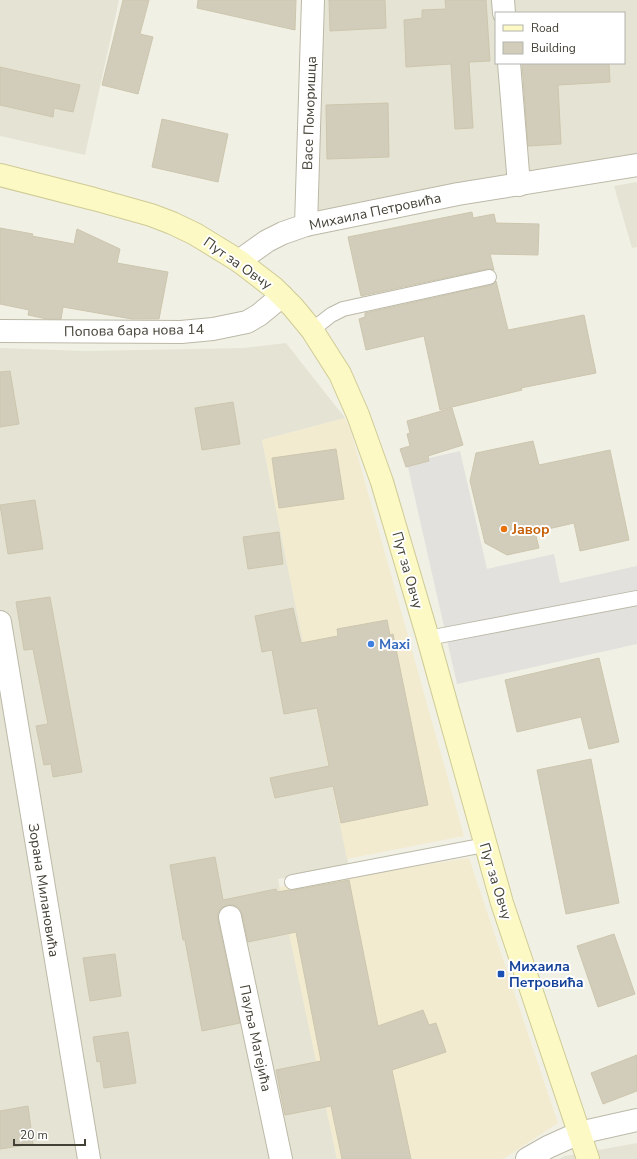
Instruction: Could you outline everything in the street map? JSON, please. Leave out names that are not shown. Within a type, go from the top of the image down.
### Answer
[{"type":"street","name":"Васе Поморишца","points":[[306,225],[313,0]]},
{"type":"street","points":[[503,0],[504,12]]},
{"type":"street","points":[[508,64],[519,184]]},
{"type":"street","name":"Михаила Петровића","points":[[238,261],[266,241],[282,233],[306,225],[458,194],[637,166]]},
{"type":"street","name":"Пут за Овчу","points":[[0,175],[94,199],[172,223],[196,234],[260,276],[282,296],[312,330],[340,374],[358,415],[382,482],[428,638],[485,844],[521,961],[588,1159]]},
{"type":"street","name":"Попова бара нова 14","points":[[0,331],[181,332],[214,329],[247,322],[282,296]]},
{"type":"street","name":"Зорана Милановића","points":[[0,622],[89,1159]]},
{"type":"street","name":"Пауља Матејића","points":[[230,917],[281,1159]]},
{"type":"street","points":[[527,1159],[548,1147],[580,1133],[637,1120]]},
{"type":"lane","points":[[312,330],[331,314],[343,309],[489,277]]},
{"type":"lane","points":[[428,638],[637,598]]},
{"type":"lane","points":[[292,882],[485,844]]},
{"type":"shaded area","points":[[0,0],[119,0],[85,155],[0,136]]},
{"type":"shaded area","points":[[319,0],[637,0],[637,154],[317,213]]},
{"type":"shaded area","points":[[637,182],[637,247],[632,248],[614,186]]},
{"type":"shaded area","points":[[286,343],[345,418],[262,440],[349,866],[278,879],[337,1159],[0,1159],[0,348],[87,351],[244,348]]},
{"type":"shaded area","points":[[345,418],[351,432],[464,836],[347,859],[262,440]]},
{"type":"shaded area","points":[[460,451],[487,569],[554,554],[560,583],[637,566],[637,644],[457,684],[407,463]]},
{"type":"shaded area","points":[[469,858],[558,1123],[503,1159],[337,1159],[279,887]]},
{"type":"shaded area","points":[[637,1143],[637,1159],[559,1159],[565,1156]]},
{"type":"building","points":[[123,0],[149,0],[140,34],[153,37],[138,94],[102,85]]},
{"type":"building","points":[[198,0],[296,0],[295,30],[197,8]]},
{"type":"building","points":[[329,0],[385,0],[386,28],[330,31]]},
{"type":"building","points":[[445,0],[486,0],[490,61],[469,62],[473,128],[455,129],[451,64],[406,67],[404,20],[422,18],[422,10],[446,9]]},
{"type":"building","points":[[522,64],[609,64],[610,82],[558,85],[561,144],[528,146]]},
{"type":"building","points":[[0,67],[80,85],[73,112],[54,108],[53,117],[0,105]]},
{"type":"building","points":[[388,103],[389,157],[327,159],[326,105]]},
{"type":"building","points":[[162,119],[228,134],[218,182],[152,167]]},
{"type":"building","points":[[472,212],[473,218],[494,214],[496,223],[539,224],[538,255],[490,254],[494,270],[487,269],[361,296],[348,237]]},
{"type":"building","points":[[0,228],[74,244],[77,229],[120,249],[117,263],[168,272],[159,319],[132,319],[63,307],[61,319],[47,319],[28,315],[29,310],[0,304]]},
{"type":"building","points":[[496,281],[508,330],[584,315],[596,373],[521,388],[522,390],[440,410],[424,336],[366,350],[359,319],[365,317],[365,313],[491,285]]},
{"type":"building","points":[[10,371],[19,424],[0,427],[0,372]]},
{"type":"building","points":[[233,402],[240,444],[202,450],[195,408]]},
{"type":"building","points":[[452,408],[463,445],[428,456],[429,461],[406,467],[400,449],[410,446],[407,434],[410,433],[407,421]]},
{"type":"building","points":[[533,441],[539,465],[610,450],[629,540],[580,551],[574,523],[535,532],[539,548],[507,555],[485,543],[470,481],[476,453]]},
{"type":"building","points":[[336,449],[344,499],[279,508],[272,458]]},
{"type":"building","points":[[35,500],[43,549],[8,554],[0,505]]},
{"type":"building","points":[[279,532],[283,564],[248,569],[243,537]]},
{"type":"building","points":[[50,597],[82,772],[53,777],[51,764],[44,765],[36,726],[48,724],[33,649],[24,650],[16,602]]},
{"type":"building","points":[[293,608],[301,643],[338,636],[337,629],[387,620],[390,635],[393,634],[428,805],[341,823],[333,786],[275,798],[270,778],[329,766],[317,708],[284,714],[272,650],[262,652],[255,616]]},
{"type":"building","points":[[599,658],[619,742],[589,749],[581,717],[517,732],[505,680]]},
{"type":"building","points":[[591,759],[619,903],[566,914],[537,770]]},
{"type":"building","points":[[215,857],[223,900],[276,889],[277,892],[294,890],[349,880],[378,1026],[423,1010],[429,1025],[436,1023],[446,1052],[392,1070],[411,1159],[342,1159],[331,1106],[285,1115],[276,1070],[321,1061],[296,932],[248,942],[240,909],[234,905],[227,905],[221,908],[218,914],[218,920],[240,1023],[202,1031],[185,940],[183,940],[170,865]]},
{"type":"building","points":[[614,934],[635,994],[598,1007],[577,946]]},
{"type":"building","points":[[115,954],[121,996],[90,1001],[83,958]]},
{"type":"building","points":[[128,1032],[136,1083],[104,1088],[100,1061],[97,1062],[93,1037]]},
{"type":"building","points":[[637,1055],[637,1091],[603,1104],[591,1073]]},
{"type":"building","points":[[28,1106],[33,1144],[0,1149],[0,1111]]},
{"type":"place","name":"Јавор","points":[[504,529]]},
{"type":"place","name":"Maxi","points":[[371,644]]},
{"type":"place","name":"Михаила Петровића","points":[[501,974]]}]
